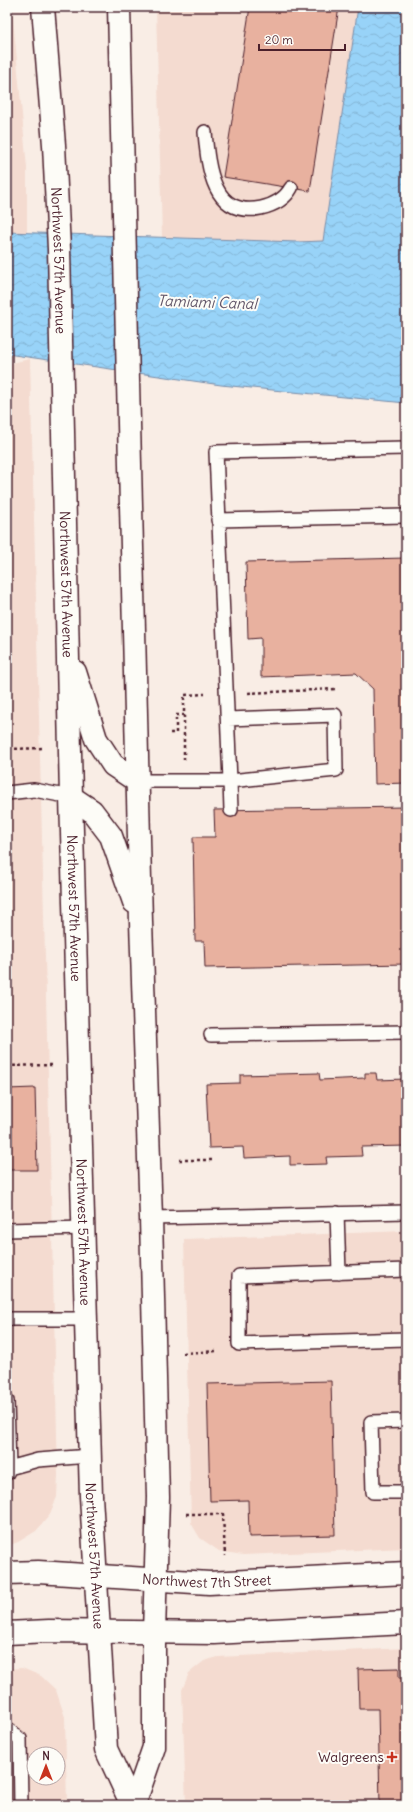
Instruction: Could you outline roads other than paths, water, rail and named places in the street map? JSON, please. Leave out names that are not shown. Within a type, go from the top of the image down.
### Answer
[{"type":"main road","name":"Northwest 57th Avenue","points":[[43,7],[54,145],[59,249],[71,798],[85,1228],[90,1456],[96,1576],[106,1749],[133,1805]]},
{"type":"main road","name":"Northwest 57th Avenue","points":[[119,7],[123,245],[137,781],[158,1496],[154,1633],[154,1747],[133,1805]]},
{"type":"main road","points":[[67,646],[96,739],[113,765],[137,781]]},
{"type":"main road","points":[[71,798],[92,811],[111,836],[141,922]]},
{"type":"main road","name":"Northwest 7th Street","points":[[7,1573],[38,1572],[223,1583],[406,1573]]},
{"type":"main road","points":[[7,1633],[214,1633],[406,1623]]},
{"type":"lane","points":[[205,132],[211,176],[220,194],[231,206],[249,210],[270,206],[287,196],[291,188]]},
{"type":"lane","points":[[231,810],[216,452],[406,448]]},
{"type":"lane","points":[[218,520],[406,516]]},
{"type":"lane","points":[[137,781],[230,781],[336,770],[335,715],[228,718]]},
{"type":"lane","points":[[7,793],[34,790],[71,798]]},
{"type":"lane","points":[[211,1035],[406,1032]]},
{"type":"lane","points":[[151,1218],[406,1212]]},
{"type":"lane","points":[[337,1213],[339,1273]]},
{"type":"lane","points":[[7,1230],[85,1228]]},
{"type":"lane","points":[[406,1270],[239,1276],[239,1344],[406,1340]]},
{"type":"lane","points":[[7,1320],[87,1318]]},
{"type":"lane","points":[[7,1400],[8,1470],[38,1460],[90,1456]]},
{"type":"lane","points":[[406,1421],[371,1422],[373,1492],[406,1492]]},
{"type":"lane","points":[[7,1729],[20,1739],[21,1805]]},
{"type":"water","name":"Tamiami Canal","points":[[358,7],[406,7],[406,403],[221,385],[7,354],[7,232],[297,242],[323,241]]},
{"type":"place","name":"Walgreens","points":[[392,1757]]}]
